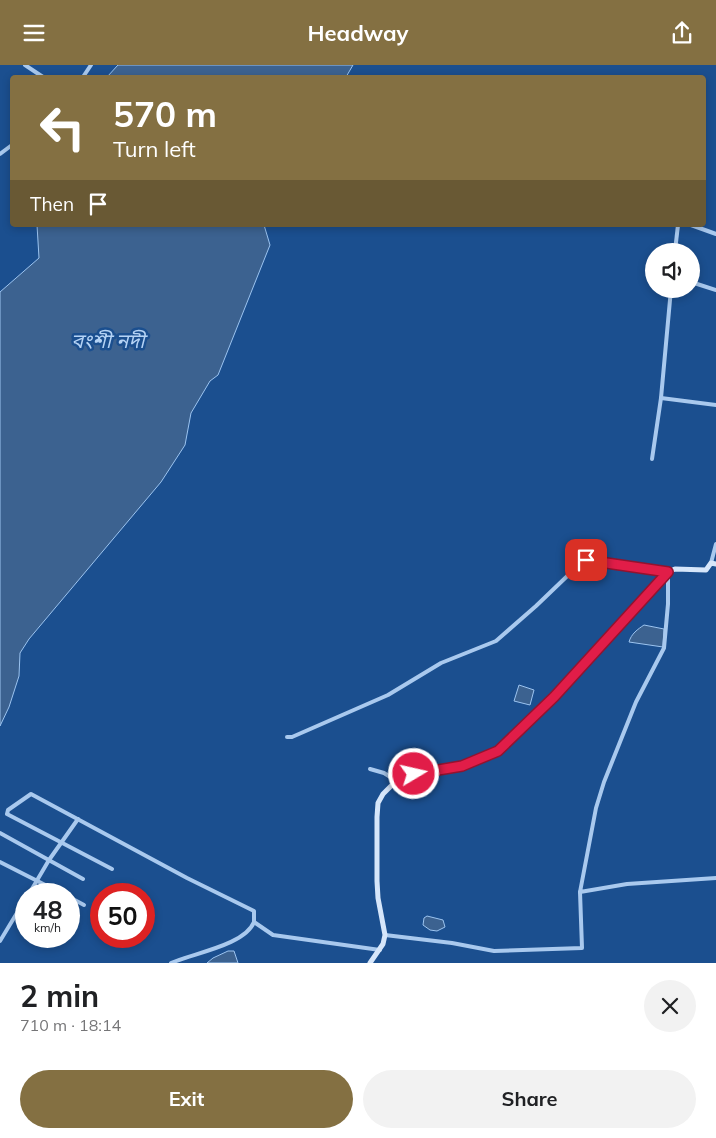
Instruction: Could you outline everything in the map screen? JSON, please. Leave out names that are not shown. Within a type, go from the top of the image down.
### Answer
[{"type":"main road","points":[[370,963],[380,950],[385,935],[378,898],[377,817],[378,803],[383,794],[391,786],[414,774],[462,766],[498,751],[554,697],[668,572],[675,569],[706,570],[714,563]]},
{"type":"street","points":[[25,65],[40,75]]},
{"type":"street","points":[[676,243],[678,227]]},
{"type":"street","points":[[697,227],[716,234]]},
{"type":"street","points":[[700,285],[716,290]]},
{"type":"street","points":[[652,459],[670,298]]},
{"type":"street","points":[[660,398],[716,405]]},
{"type":"street","points":[[714,563],[716,544]]},
{"type":"street","points":[[287,737],[292,737],[344,716],[388,695],[441,663],[496,641],[584,560],[668,572],[668,604],[664,648],[636,702],[604,782],[596,808],[580,892],[582,948],[494,951],[452,943],[385,935]]},
{"type":"street","points":[[370,769],[389,776],[398,782]]},
{"type":"street","points":[[112,869],[7,813],[8,811],[31,794],[220,895],[254,911],[254,922],[251,930],[230,942],[172,963]]},
{"type":"street","points":[[35,883],[78,819]]},
{"type":"street","points":[[0,833],[83,879]]},
{"type":"street","points":[[0,862],[43,883]]},
{"type":"street","points":[[580,892],[627,884],[716,878]]},
{"type":"street","points":[[80,903],[84,905]]},
{"type":"street","points":[[0,941],[15,916]]},
{"type":"street","points":[[254,922],[273,935],[380,950]]},
{"type":"water","points":[[118,65],[353,65],[347,75],[109,75]]},
{"type":"water","name":"বংশী নদী","points":[[37,227],[265,227],[270,245],[218,375],[210,381],[191,413],[185,445],[161,482],[29,639],[20,653],[19,676],[9,707],[0,726],[0,292],[39,258]]},
{"type":"water","points":[[644,625],[664,629],[663,647],[629,642],[633,634]]},
{"type":"water","points":[[519,685],[534,690],[530,705],[514,701]]},
{"type":"water","points":[[427,916],[443,920],[445,927],[437,931],[430,930],[423,925],[424,918]]},
{"type":"water","points":[[228,951],[234,951],[238,963],[207,963],[213,958]]},
{"type":"route","points":[[414,774],[462,766],[498,751],[554,697],[653,586],[668,572],[586,560]]}]
